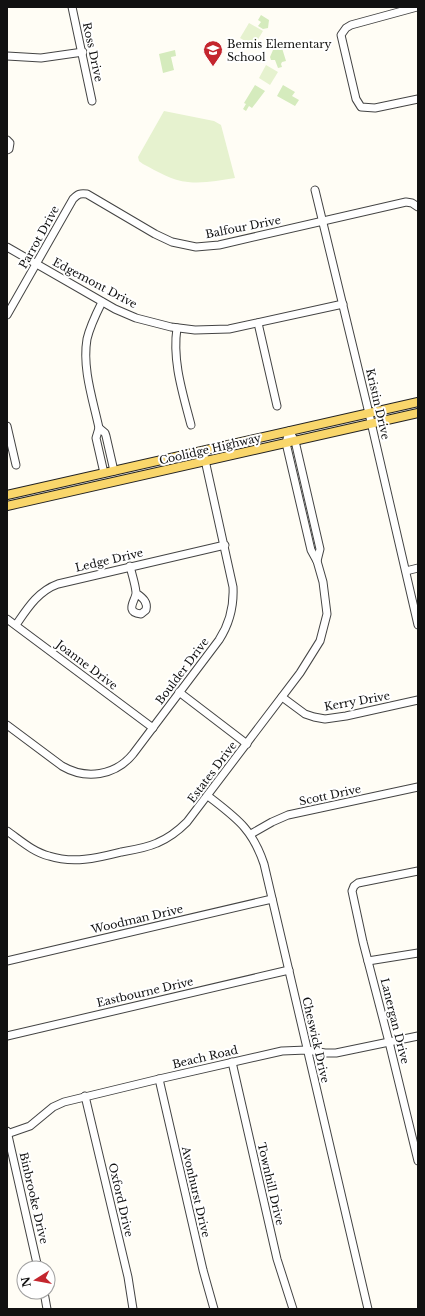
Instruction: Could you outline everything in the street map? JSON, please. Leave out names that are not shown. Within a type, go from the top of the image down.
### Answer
[{"type":"main road","name":"Coolidge Highway","points":[[7,495],[418,402]]},
{"type":"main road","name":"Coolidge Highway","points":[[7,506],[418,413]]},
{"type":"street","name":"Ross Drive","points":[[72,7],[83,52],[92,101]]},
{"type":"street","points":[[417,7],[351,25],[343,31],[341,39],[356,99],[361,107],[374,108],[418,98]]},
{"type":"street","points":[[7,56],[41,58],[83,52]]},
{"type":"street","points":[[7,150],[9,149],[8,141]]},
{"type":"street","name":"Kristin Drive","points":[[315,190],[372,423],[418,625]]},
{"type":"street","name":"Balfour Drive","points":[[82,194],[87,194],[162,238],[185,246],[196,247],[219,245],[406,202],[412,203],[418,207]]},
{"type":"street","name":"Parrot Drive","points":[[7,315],[73,199],[82,194]]},
{"type":"street","name":"Edgemont Drive","points":[[7,247],[102,302],[136,318],[177,328],[214,330],[258,323],[343,304]]},
{"type":"street","points":[[102,302],[91,326],[87,340],[86,360],[99,428],[96,438],[104,473]]},
{"type":"street","points":[[258,323],[277,406]]},
{"type":"street","points":[[177,328],[176,355],[178,373],[191,425]]},
{"type":"street","points":[[7,426],[16,465]]},
{"type":"street","points":[[99,428],[106,436],[114,471]]},
{"type":"street","name":"Estates Drive","points":[[288,431],[295,441],[320,549],[318,561]]},
{"type":"street","name":"Estates Drive","points":[[8,835],[37,852],[50,856],[75,860],[90,859],[157,844],[187,822],[300,673],[320,641],[327,614],[323,582],[318,561],[311,550],[286,443],[288,431]]},
{"type":"street","name":"Boulder Drive","points":[[7,725],[62,766],[74,772],[89,774],[106,772],[122,764],[133,754],[222,636],[231,616],[233,606],[233,587],[203,451]]},
{"type":"street","name":"Ledge Drive","points":[[16,625],[37,597],[52,586],[130,566],[224,545]]},
{"type":"street","points":[[130,566],[136,593]]},
{"type":"street","points":[[406,571],[418,568]]},
{"type":"street","name":"Joanne Drive","points":[[7,619],[153,728]]},
{"type":"street","points":[[179,692],[247,744]]},
{"type":"street","name":"Kerry Drive","points":[[282,697],[305,714],[314,718],[325,719],[346,716],[418,700]]},
{"type":"street","name":"Scott Drive","points":[[251,834],[265,825],[288,815],[418,787]]},
{"type":"street","name":"Cheswick Drive","points":[[208,796],[239,820],[251,834],[259,848],[264,864],[368,1309]]},
{"type":"street","name":"Lanergan Drive","points":[[418,871],[363,882],[354,886],[353,895],[389,1042],[415,1133],[418,1161]]},
{"type":"street","name":"Woodman Drive","points":[[7,961],[272,899]]},
{"type":"street","points":[[368,961],[418,953]]},
{"type":"street","name":"Eastbourne Drive","points":[[7,1036],[289,970]]},
{"type":"street","name":"Beach Road","points":[[7,1133],[30,1126],[58,1105],[85,1096],[282,1051],[307,1050],[336,1053],[418,1036]]},
{"type":"street","name":"Townhill Drive","points":[[232,1062],[277,1259],[293,1309]]},
{"type":"street","name":"Avonhurst Drive","points":[[159,1079],[203,1270],[214,1309]]},
{"type":"street","name":"Oxford Drive","points":[[85,1096],[128,1277],[133,1309]]},
{"type":"street","name":"Binbrooke Drive","points":[[7,1133],[36,1260]]},
{"type":"green space","points":[[261,15],[269,20],[268,28],[263,29],[258,26],[261,22],[258,20]]},
{"type":"green space","points":[[249,23],[263,31],[254,46],[240,38]]},
{"type":"green space","points":[[282,48],[286,61],[282,62],[282,67],[278,68],[275,60],[271,60],[270,57],[273,50]]},
{"type":"green space","points":[[175,50],[176,56],[171,57],[174,70],[163,73],[159,54]]},
{"type":"green space","points":[[266,65],[278,72],[270,85],[259,78]]},
{"type":"green space","points":[[255,85],[265,91],[252,108],[249,106],[246,111],[243,109],[246,104],[244,103]]},
{"type":"green space","points":[[283,85],[295,92],[292,96],[299,100],[295,106],[277,96]]},
{"type":"green space","points":[[164,111],[214,121],[221,125],[235,178],[212,182],[176,180],[139,161],[138,157]]},
{"type":"place","name":"Bemis Elementary School","points":[[213,67]]}]
